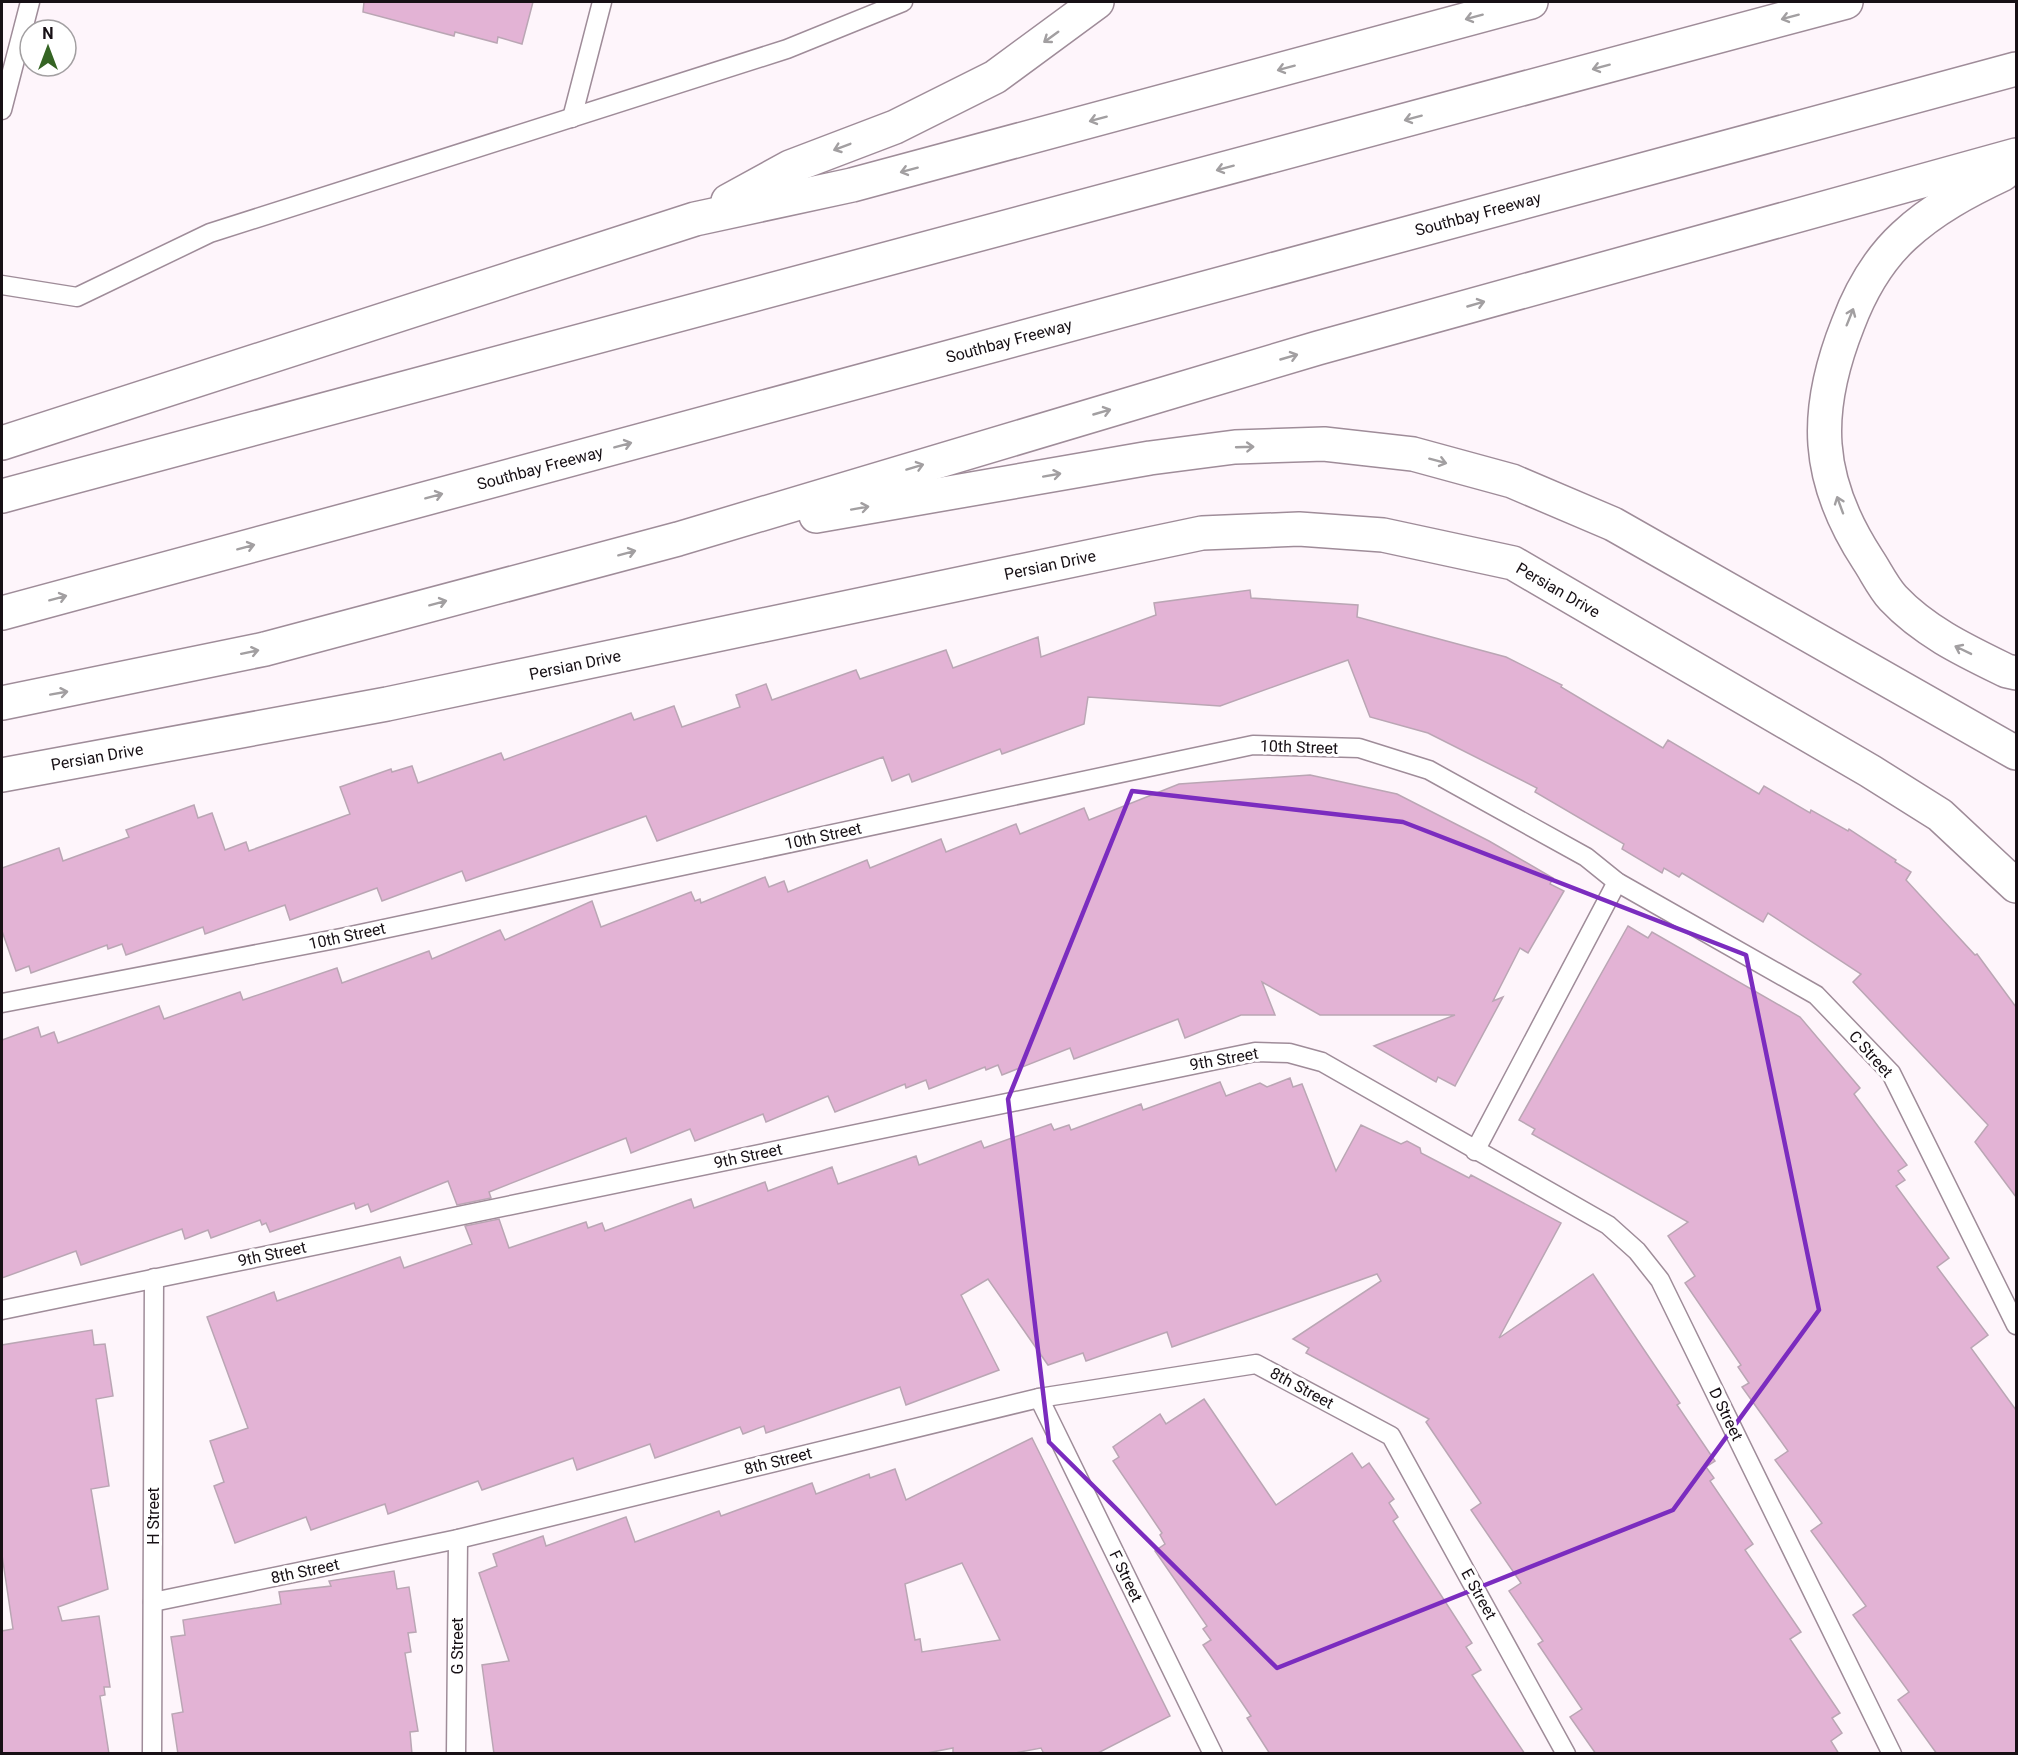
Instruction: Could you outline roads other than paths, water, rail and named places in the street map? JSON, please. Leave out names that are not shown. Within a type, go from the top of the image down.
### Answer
[{"type":"main road","points":[[695,219],[790,167],[894,126],[995,77],[1097,2]]},
{"type":"main road","points":[[2,443],[695,219],[852,185],[1531,2]]},
{"type":"main road","points":[[2,496],[1846,2]]},
{"type":"main road","name":"Southbay Freeway","points":[[2,613],[2016,69]]},
{"type":"main road","points":[[2,703],[265,649],[678,539],[1329,345],[2016,155]]},
{"type":"main road","points":[[2016,168],[1956,196],[1902,237],[1861,289],[1836,353],[1823,409],[1826,468],[1849,531],[1892,597],[1944,641],[2007,671],[2016,673]]},
{"type":"main road","points":[[678,539],[1138,460],[1235,447],[1324,444],[1413,454],[1512,481],[1613,524],[2016,753]]},
{"type":"main road","name":"Persian Drive","points":[[2,775],[387,704],[1202,533],[1299,529],[1383,535],[1513,563],[1870,771],[1940,815],[2016,886]]},
{"type":"lane","points":[[2,110],[30,2]]},
{"type":"lane","points":[[572,118],[602,2]]},
{"type":"lane","points":[[2,285],[76,297],[210,233],[787,49],[903,2]]},
{"type":"lane","name":"10th Street","points":[[2,1003],[341,938],[1253,745],[1359,748],[1429,770],[1586,857],[1617,882]]},
{"type":"lane","points":[[1475,1151],[1617,882]]},
{"type":"lane","name":"C Street","points":[[1617,882],[1816,995],[1891,1073],[2016,1325]]},
{"type":"lane","name":"9th Street","points":[[2,1310],[1255,1052],[1289,1053],[1322,1062],[1475,1151]]},
{"type":"lane","name":"D Street","points":[[1475,1151],[1608,1225],[1637,1251],[1660,1280],[1892,1754]]},
{"type":"lane","name":"H Street","points":[[152,1754],[154,1278]]},
{"type":"lane","name":"8th Street","points":[[153,1602],[458,1539],[1039,1398],[1256,1364],[1391,1436]]},
{"type":"lane","name":"F Street","points":[[1039,1398],[1213,1754]]},
{"type":"lane","name":"E Street","points":[[1391,1436],[1566,1754]]},
{"type":"lane","name":"G Street","points":[[456,1754],[458,1539]]}]
